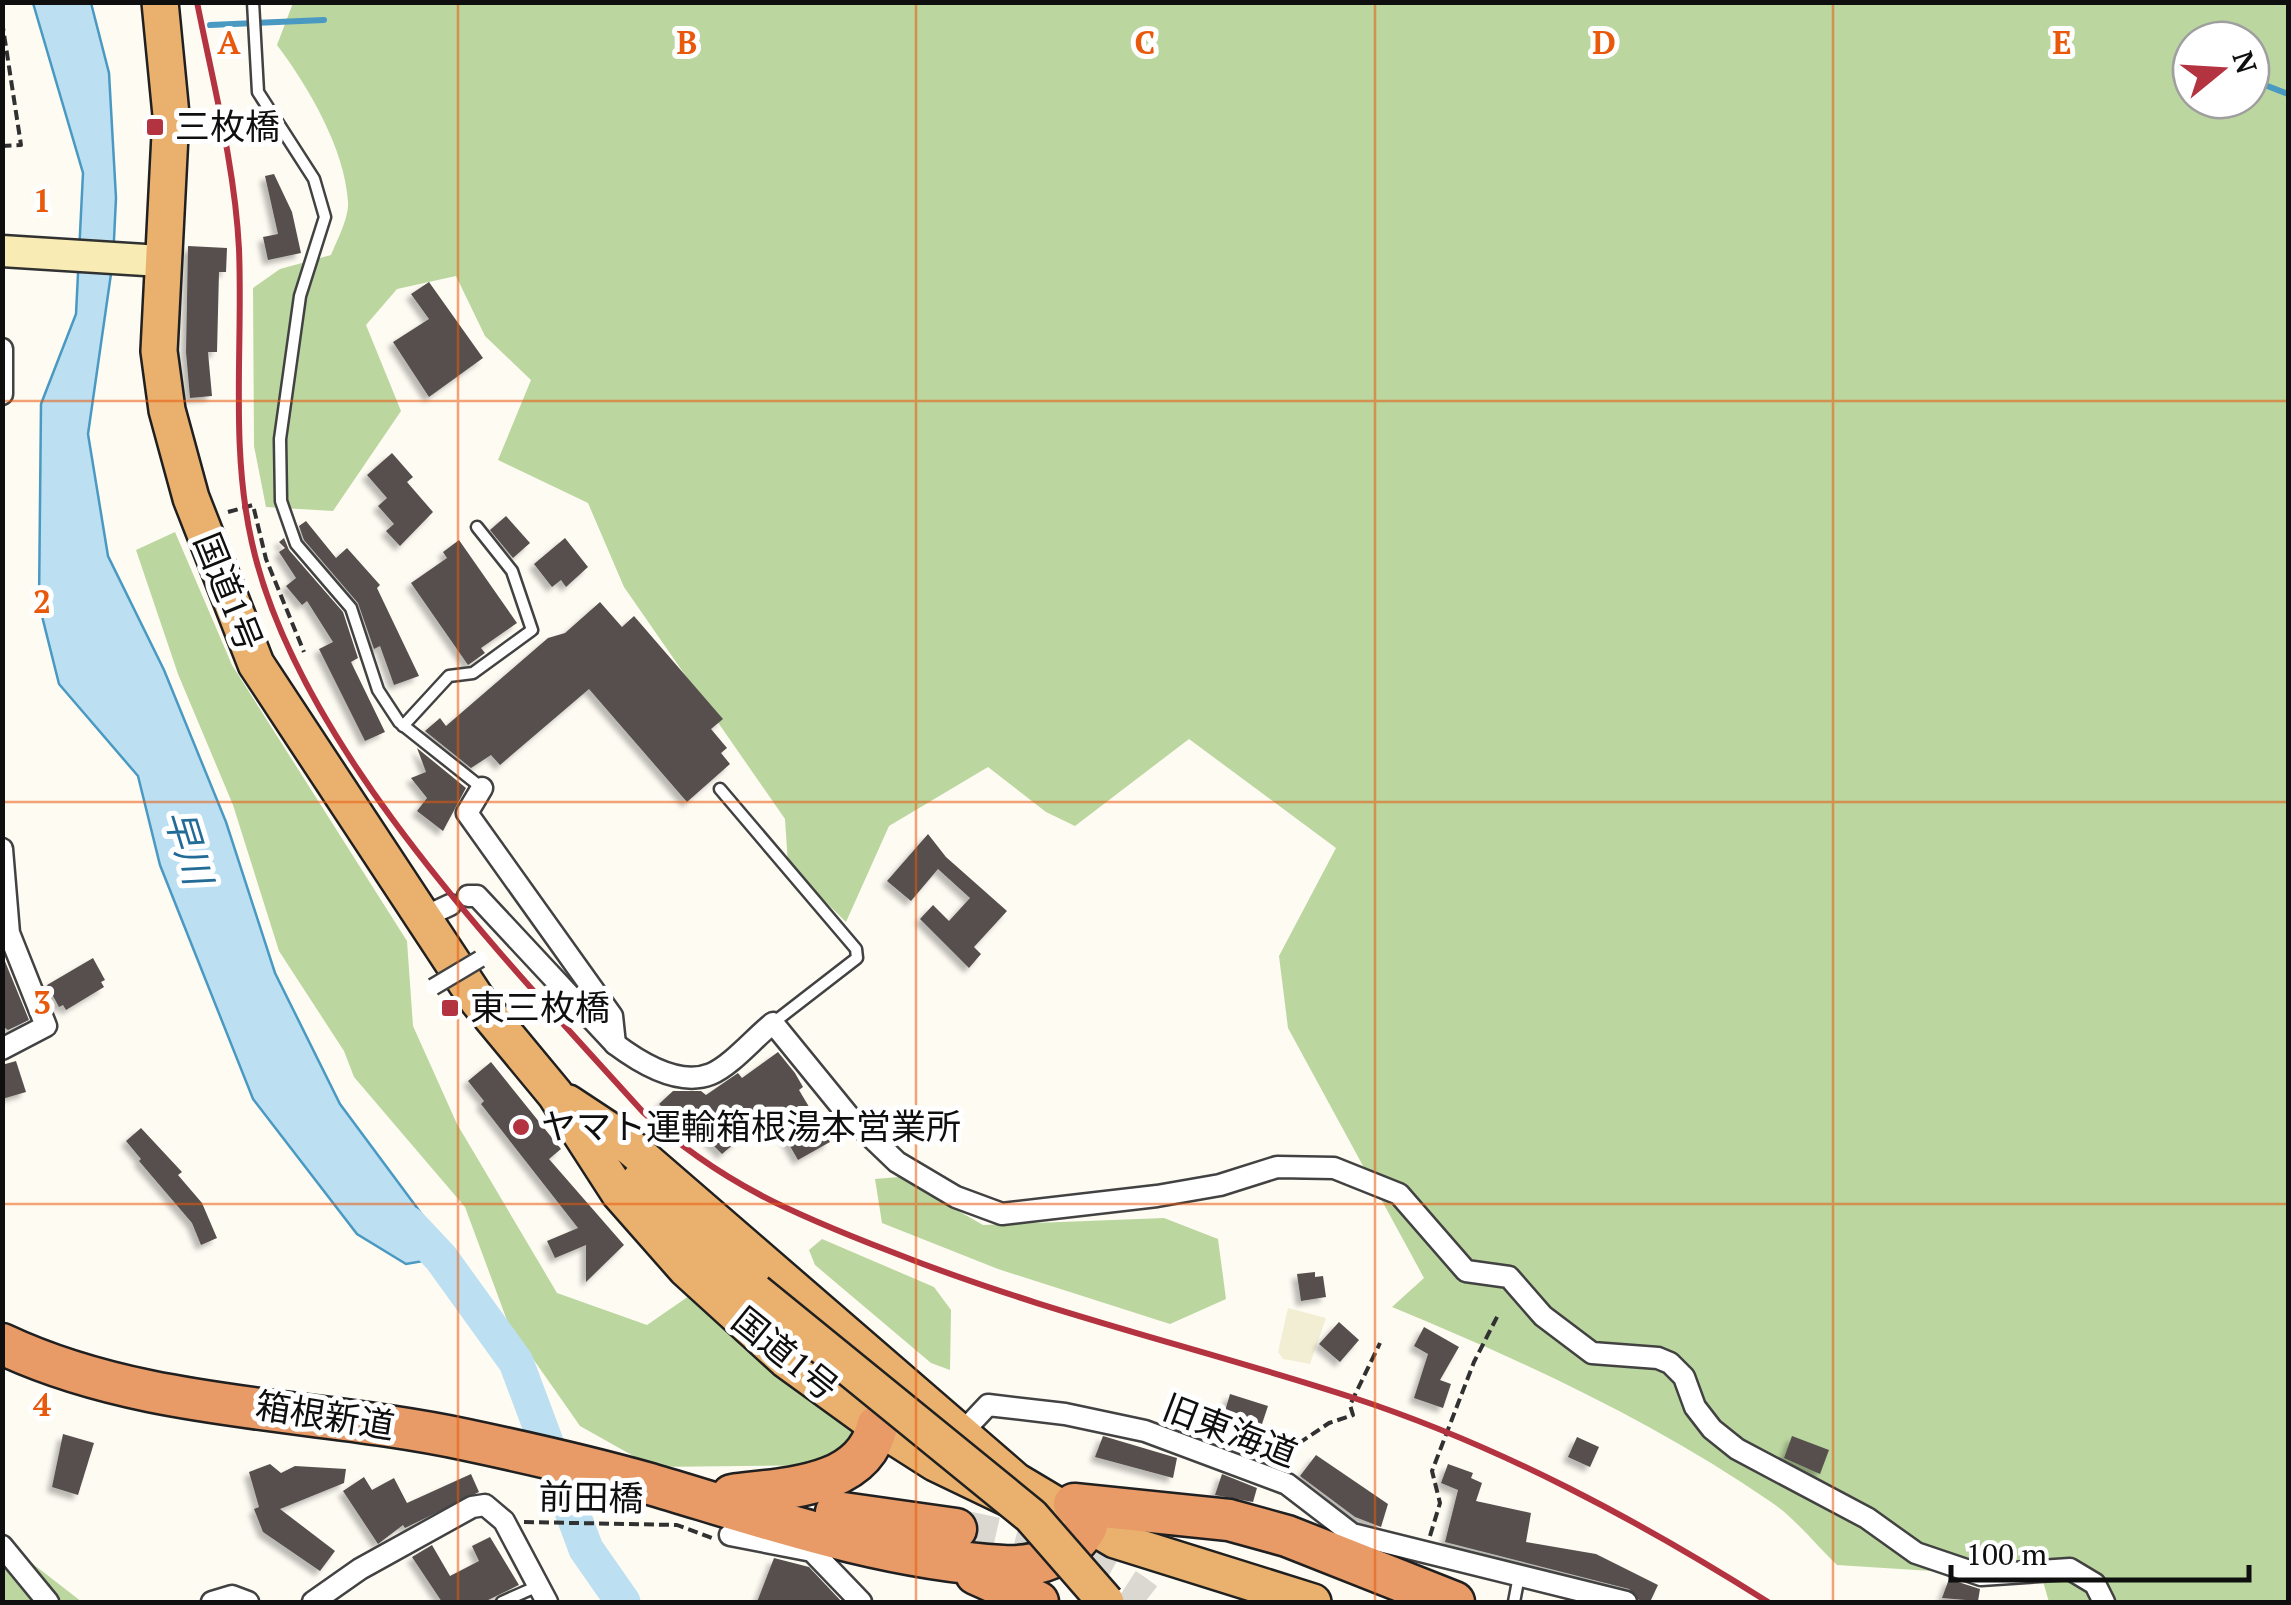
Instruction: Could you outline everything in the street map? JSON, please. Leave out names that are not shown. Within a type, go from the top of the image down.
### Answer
[{"type":"highway","name":"国道1号","points":[[160,2],[171,115],[152,259],[159,350],[168,410],[190,498],[256,664],[446,907],[478,1001],[555,1094],[619,1194],[686,1269],[786,1360],[877,1426],[935,1462],[1031,1509],[1080,1515]]},
{"type":"highway","name":"国道1号","points":[[555,1094],[616,1134],[1016,1481],[1152,1554],[1313,1602]]},
{"type":"highway","points":[[555,1094],[756,1292],[1031,1516],[1106,1602]]},
{"type":"highway","name":"箱根新道","points":[[2,1344],[106,1381],[466,1440],[649,1484]]},
{"type":"highway","points":[[731,1515],[790,1486],[853,1468],[867,1454],[877,1426]]},
{"type":"highway","points":[[649,1484],[731,1515],[826,1511],[957,1516]]},
{"type":"highway","points":[[649,1484],[779,1524],[900,1551],[985,1576],[1038,1602]]},
{"type":"highway","points":[[900,1551],[1018,1566],[1068,1549],[1080,1515],[1230,1520],[1288,1536],[1454,1602]]},
{"type":"main road","points":[[3,251],[152,259]]},
{"type":"street","points":[[2,349],[2,394]]},
{"type":"street","points":[[482,788],[467,813],[612,1016],[615,1044]]},
{"type":"street","points":[[2,849],[9,933],[46,1026],[2,1050]]},
{"type":"street","points":[[446,907],[477,896],[615,1044],[640,1062],[680,1076],[710,1074],[773,1022],[848,1115],[898,1162],[956,1197],[1002,1214],[1158,1196],[1220,1185],[1277,1167],[1334,1168],[1399,1194],[1466,1270],[1509,1277],[1544,1316],[1592,1353],[1658,1358],[1670,1363],[1684,1378],[1695,1407],[1712,1429],[1737,1449],[1867,1518],[1916,1552],[1981,1576],[2070,1569],[2095,1584],[2104,1602]]},
{"type":"street","points":[[434,987],[480,959]]},
{"type":"street","name":"旧東海道","points":[[935,1462],[988,1405],[1065,1414],[1146,1431],[1268,1475],[1288,1484],[1352,1534],[1626,1602]]},
{"type":"street","points":[[312,1602],[360,1569],[472,1507],[485,1505],[504,1521],[542,1594]]},
{"type":"street","points":[[731,1515],[812,1551],[861,1602]]},
{"type":"street","points":[[2,1546],[48,1602]]},
{"type":"street","points":[[212,1602],[232,1596],[248,1602]]},
{"type":"lane","points":[[253,2],[258,92],[314,179],[325,217],[300,296],[280,438],[280,501],[296,544],[351,608],[378,690],[403,726],[482,788]]},
{"type":"lane","points":[[403,726],[449,676],[472,673],[532,630],[512,571],[476,527]]},
{"type":"lane","points":[[720,789],[856,949],[856,958],[773,1022]]},
{"type":"lane","points":[[1514,1602],[1519,1576]]},
{"type":"lane","points":[[502,1602],[542,1594]]},
{"type":"path","points":[[2,21],[21,145],[2,146]]},
{"type":"path","points":[[228,512],[254,505],[266,559],[304,652]]},
{"type":"path","points":[[1425,1555],[1440,1502],[1432,1471],[1474,1362],[1499,1313]]},
{"type":"path","points":[[1268,1475],[1278,1454],[1307,1442],[1329,1422],[1354,1415],[1350,1404],[1380,1343]]},
{"type":"path","name":"前田橋","points":[[504,1521],[677,1525],[715,1539],[731,1515]]},
{"type":"shaded area","points":[[1288,1308],[1326,1318],[1310,1364],[1283,1359],[1278,1352]]},
{"type":"green space","points":[[293,3],[2288,3],[2288,1602],[2049,1602],[2042,1578],[1837,1565],[1780,1508],[1680,1445],[1538,1371],[1392,1307],[1424,1278],[1288,1028],[1279,956],[1336,848],[1189,739],[1075,826],[1046,812],[988,767],[889,826],[846,922],[788,865],[785,819],[624,587],[588,503],[498,460],[531,380],[485,336],[456,276],[397,289],[366,325],[401,411],[333,511],[266,507],[254,446],[253,288],[280,269],[331,255],[348,208],[340,161],[301,79],[277,45]]},
{"type":"green space","points":[[175,532],[232,665],[407,941],[413,1026],[457,1124],[557,1293],[647,1325],[689,1296],[857,1433],[830,1465],[653,1467],[580,1426],[508,1323],[465,1207],[354,1077],[344,1051],[279,951],[233,805],[178,674],[136,550]]},
{"type":"green space","points":[[899,1177],[983,1225],[1164,1218],[1218,1239],[1226,1299],[1170,1324],[998,1269],[882,1223],[875,1179]]},
{"type":"green space","points":[[822,1239],[934,1287],[951,1310],[950,1370],[931,1363],[815,1265],[809,1250]]},
{"type":"green space","points":[[2,1540],[82,1602],[3,1602]]},
{"type":"water","points":[[33,3],[91,3],[109,73],[116,198],[113,260],[88,434],[108,556],[164,670],[226,822],[275,973],[340,1104],[435,1232],[441,1258],[406,1264],[357,1234],[253,1099],[160,865],[138,776],[59,684],[39,604],[41,404],[76,314],[83,173]]},
{"type":"building","points":[[274,174],[292,212],[301,253],[268,260],[263,237],[278,234],[265,176]]},
{"type":"building","points":[[188,246],[227,248],[226,272],[219,272],[217,352],[208,352],[212,396],[190,398],[186,352]]},
{"type":"building","points":[[429,282],[483,358],[429,397],[393,342],[429,319],[411,294]]},
{"type":"building","points":[[392,453],[413,477],[407,482],[433,512],[400,546],[386,531],[394,524],[378,506],[387,498],[367,475]]},
{"type":"building","points":[[506,516],[530,543],[513,558],[490,530]]},
{"type":"building","points":[[306,521],[336,558],[347,548],[380,585],[377,588],[419,676],[394,685],[380,646],[374,649],[358,603],[304,540],[299,526]]},
{"type":"building","points":[[284,538],[289,550],[343,612],[358,658],[351,662],[385,732],[365,741],[319,649],[333,642],[307,601],[302,605],[286,586],[296,578],[279,552],[285,548],[279,542]]},
{"type":"building","points":[[565,538],[588,567],[566,587],[561,580],[552,587],[534,564]]},
{"type":"building","points":[[459,540],[517,623],[481,648],[485,653],[468,665],[411,583],[447,558],[443,552]]},
{"type":"building","points":[[600,602],[622,627],[634,616],[723,719],[711,729],[727,748],[721,753],[730,764],[687,802],[589,689],[500,765],[491,755],[471,768],[425,731],[440,718],[446,726],[548,638],[565,633]]},
{"type":"building","points":[[417,748],[466,788],[443,831],[417,811],[427,798],[411,778],[426,772]]},
{"type":"building","points":[[928,834],[946,857],[1007,911],[974,947],[981,954],[969,968],[920,919],[933,905],[949,921],[970,898],[938,869],[911,901],[887,881]]},
{"type":"building","points":[[2,954],[29,1020],[8,1030],[2,1026]]},
{"type":"building","points":[[93,958],[105,980],[101,982],[104,987],[66,1010],[63,1005],[59,1007],[47,985]]},
{"type":"building","points":[[778,1052],[795,1073],[803,1087],[799,1090],[830,1142],[798,1160],[771,1113],[722,1154],[692,1124],[686,1130],[659,1104],[673,1091],[701,1091],[706,1095],[738,1073],[742,1078]]},
{"type":"building","points":[[16,1061],[26,1092],[2,1099],[2,1065]]},
{"type":"building","points":[[491,1062],[561,1149],[549,1159],[624,1245],[586,1282],[586,1245],[555,1258],[547,1241],[578,1228],[481,1104],[484,1101],[468,1081]]},
{"type":"building","points":[[141,1128],[182,1172],[178,1175],[202,1203],[217,1238],[201,1245],[192,1223],[139,1161],[126,1141]]},
{"type":"building","points":[[1315,1272],[1315,1277],[1323,1276],[1326,1297],[1301,1301],[1297,1274]]},
{"type":"building","points":[[1339,1322],[1359,1340],[1340,1362],[1319,1344]]},
{"type":"building","points":[[1424,1327],[1459,1347],[1440,1380],[1451,1384],[1443,1408],[1414,1398],[1428,1354],[1414,1346]]},
{"type":"building","points":[[1230,1394],[1268,1406],[1260,1430],[1223,1418]]},
{"type":"building","points":[[63,1434],[94,1443],[78,1495],[52,1487]]},
{"type":"building","points":[[1103,1436],[1177,1458],[1173,1478],[1095,1457]]},
{"type":"building","points":[[1792,1436],[1829,1450],[1820,1474],[1784,1458]]},
{"type":"building","points":[[1577,1437],[1599,1447],[1590,1467],[1568,1457]]},
{"type":"building","points":[[1316,1455],[1388,1504],[1381,1527],[1355,1517],[1300,1476]]},
{"type":"building","points":[[270,1464],[281,1473],[295,1466],[346,1469],[344,1483],[280,1509],[335,1551],[320,1571],[263,1532],[254,1509],[259,1507],[249,1472]]},
{"type":"building","points":[[1448,1464],[1473,1473],[1471,1478],[1482,1483],[1476,1501],[1531,1513],[1526,1542],[1596,1554],[1658,1585],[1650,1602],[1639,1600],[1629,1589],[1445,1542],[1458,1490],[1441,1483]]},
{"type":"building","points":[[471,1474],[479,1492],[405,1528],[403,1525],[378,1544],[343,1491],[364,1477],[372,1490],[394,1478],[407,1503]]},
{"type":"building","points":[[1222,1474],[1257,1488],[1253,1502],[1215,1495]]},
{"type":"building","points":[[490,1537],[519,1585],[484,1602],[442,1602],[412,1557],[432,1545],[450,1576],[479,1561],[472,1546]]},
{"type":"building","points":[[774,1558],[809,1567],[842,1602],[757,1602]]},
{"type":"building","points":[[1949,1579],[1980,1589],[1978,1601],[1942,1598]]},
{"type":"waterway","points":[[210,25],[324,20]]},
{"type":"waterway","points":[[2271,87],[2288,94]]},
{"type":"waterway","name":"早川","points":[[409,1224],[441,1258],[516,1362],[586,1549],[623,1602]]},
{"type":"tunnel","points":[[956,1529],[1079,1563],[1145,1602]]},
{"type":"railway","points":[[197,2],[223,125],[237,218],[239,434],[245,507],[276,619],[313,696],[359,772],[413,847],[530,988],[643,1112],[730,1178],[823,1224],[1006,1293],[1408,1417],[1567,1487],[1768,1602]]},
{"type":"place","name":"三枚橋","points":[[155,127]]},
{"type":"place","name":"東三枚橋","points":[[450,1008]]},
{"type":"place","name":"ヤマト運輸箱根湯本営業所","points":[[521,1127]]}]
